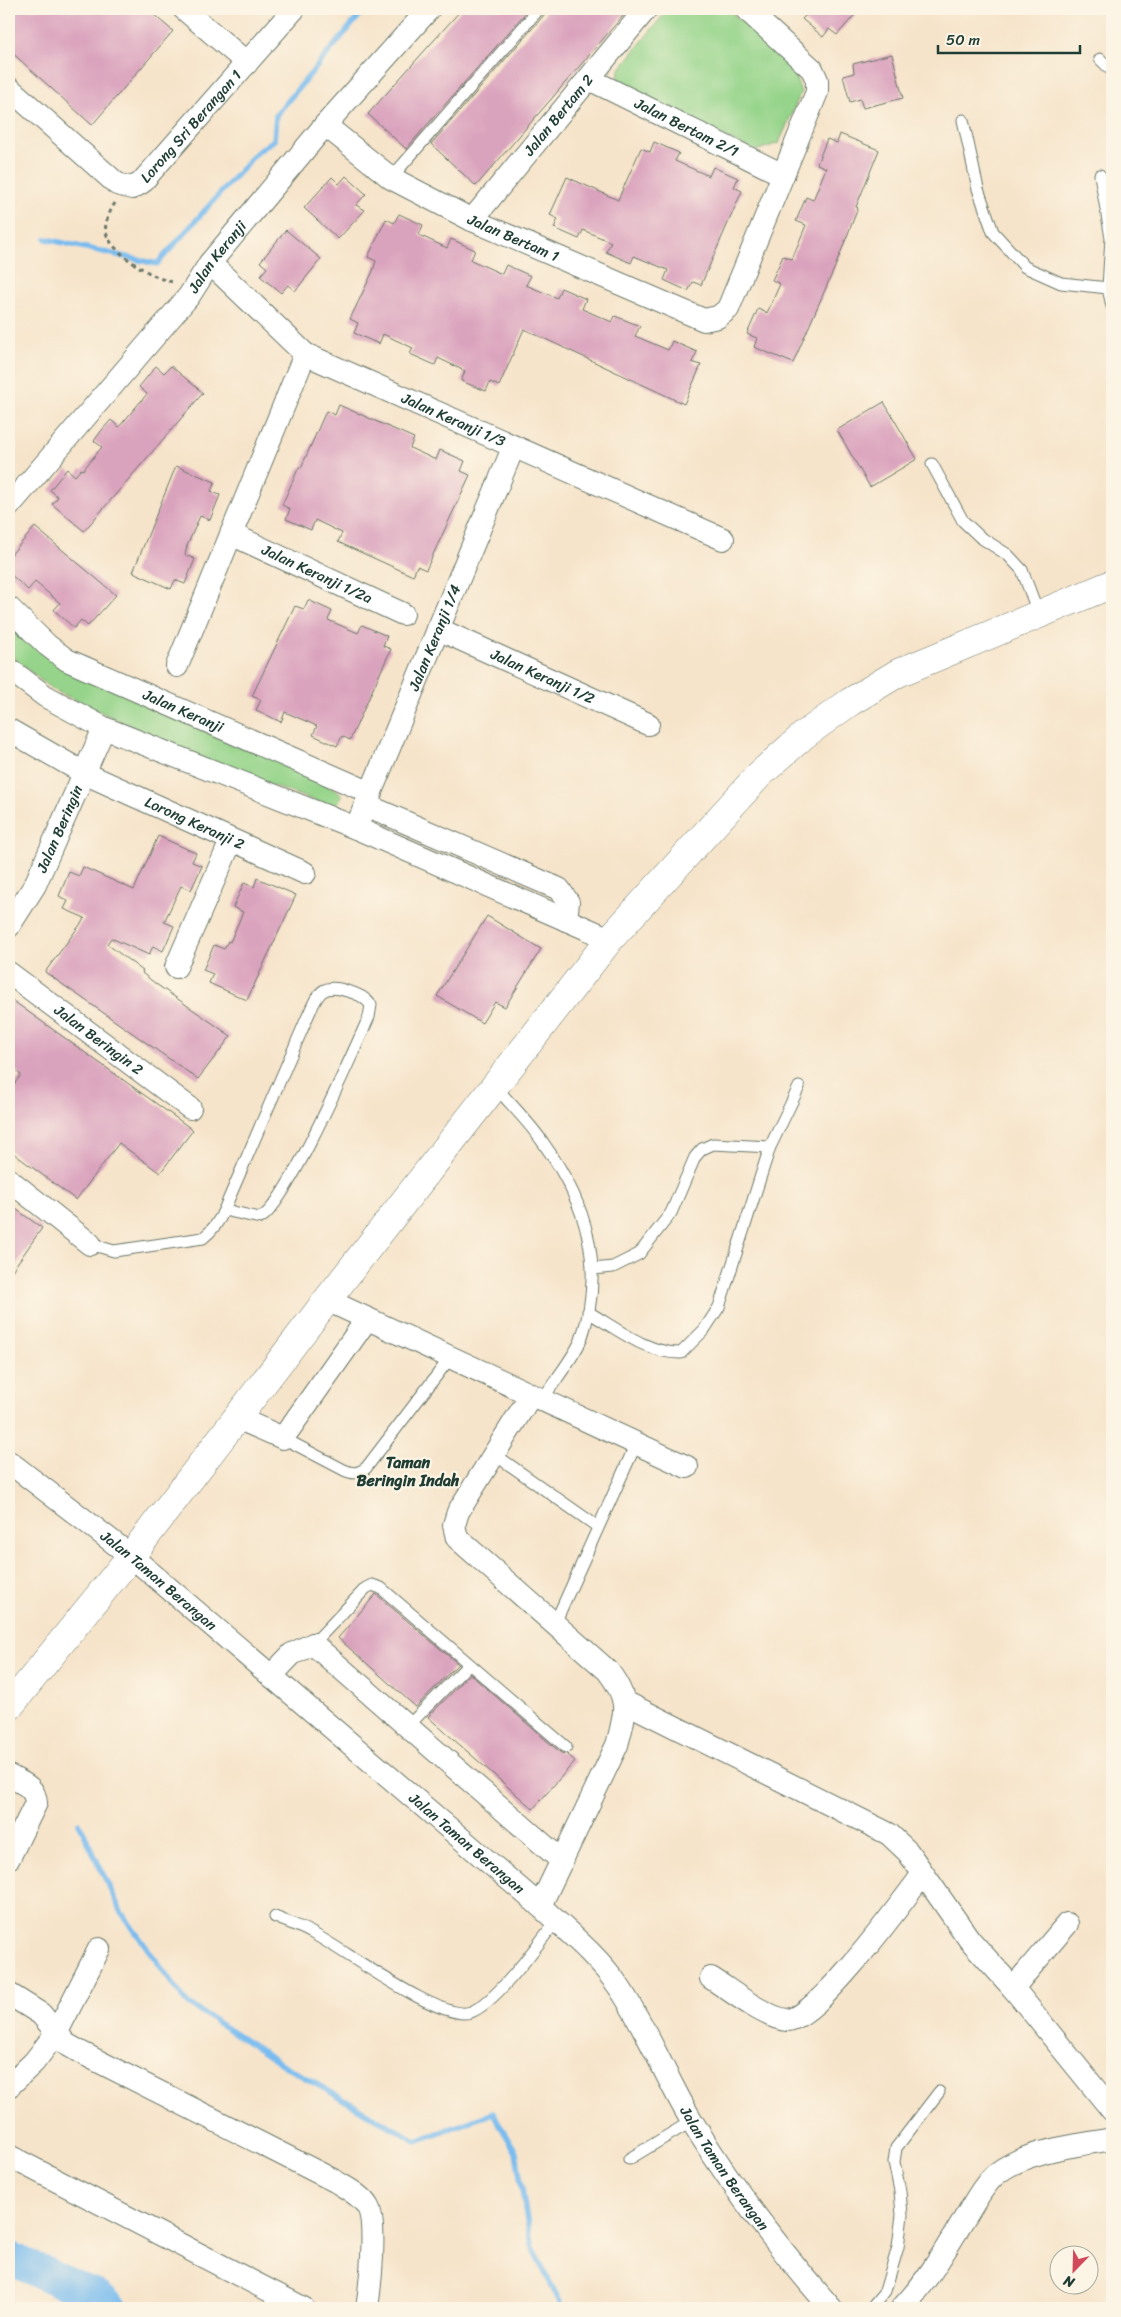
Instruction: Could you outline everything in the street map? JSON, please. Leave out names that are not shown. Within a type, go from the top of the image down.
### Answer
[{"type":"street","points":[[184,9],[247,63]]},
{"type":"street","name":"Lorong Sri Berangan 1","points":[[9,88],[117,184],[132,188],[141,183],[294,9]]},
{"type":"street","name":"Jalan Keranji","points":[[9,506],[189,296],[205,269],[325,125],[429,9]]},
{"type":"street","name":"Jalan Bertam 2","points":[[472,220],[646,9]]},
{"type":"street","points":[[746,9],[812,69],[817,80],[817,92],[783,175]]},
{"type":"street","name":"Jalan Bertam 2/1","points":[[589,78],[783,175]]},
{"type":"street","name":"Jalan Bertam 1","points":[[325,125],[391,178],[472,220],[704,320],[718,318],[728,309],[783,175]]},
{"type":"street","name":"Jalan Keranji 1/3","points":[[205,269],[305,354],[513,448],[723,539]]},
{"type":"street","points":[[177,666],[305,354]]},
{"type":"street","name":"Jalan Keranji 1/4","points":[[356,828],[513,448]]},
{"type":"street","name":"Jalan Keranji 1/2a","points":[[231,534],[403,614]]},
{"type":"street","points":[[9,1707],[131,1556],[327,1300],[610,939],[759,775],[804,735],[850,702],[898,674],[1112,584]]},
{"type":"street","name":"Jalan Keranji","points":[[9,608],[47,645],[68,660],[559,888],[568,902],[566,920]]},
{"type":"street","name":"Jalan Keranji 1/2","points":[[438,629],[648,724]]},
{"type":"street","points":[[9,669],[45,696],[104,728],[356,828],[610,939]]},
{"type":"street","name":"Jalan Beringin","points":[[9,926],[35,885],[104,728]]},
{"type":"street","name":"Lorong Keranji 2","points":[[9,730],[84,773],[305,873]]},
{"type":"street","points":[[176,967],[231,841]]},
{"type":"street","name":"Jalan Beringin 2","points":[[9,973],[190,1108]]},
{"type":"street","points":[[9,1180],[90,1244]]},
{"type":"street","points":[[327,1300],[686,1468]]},
{"type":"street","points":[[237,1418],[283,1438],[367,1319]]},
{"type":"street","points":[[537,1398],[494,1454],[458,1512],[454,1525],[457,1538],[608,1671],[620,1687],[625,1702],[624,1721],[617,1745],[540,1906]]},
{"type":"street","name":"Jalan Taman Berangan","points":[[9,1462],[131,1556],[540,1906],[598,1961],[618,1986],[635,2012],[692,2121],[745,2201],[831,2308]]},
{"type":"street","points":[[271,1676],[292,1654],[313,1644],[562,1861]]},
{"type":"street","points":[[625,1702],[888,1834],[908,1852],[969,1939],[1013,1988],[1112,2110]]},
{"type":"street","points":[[9,1776],[30,1787],[36,1794],[36,1803],[9,1858]]},
{"type":"street","points":[[711,1978],[772,2016],[788,2020],[802,2015],[850,1970],[923,1874]]},
{"type":"street","points":[[1013,1988],[1067,1924]]},
{"type":"street","points":[[9,2086],[34,2062],[57,2032],[99,1949]]},
{"type":"street","points":[[9,1994],[41,2014],[66,2044],[334,2181],[355,2194],[368,2208],[372,2223],[368,2308]]},
{"type":"street","points":[[902,2308],[934,2269],[983,2189],[995,2175],[1010,2165],[1033,2156],[1112,2139]]},
{"type":"street","points":[[9,2156],[303,2308]]},
{"type":"lane","points":[[391,178],[539,9]]},
{"type":"lane","points":[[1100,59],[1112,70]]},
{"type":"lane","points":[[963,120],[978,189],[993,232],[1026,267],[1061,283],[1108,288]]},
{"type":"lane","points":[[1100,175],[1111,238],[1108,288],[1112,306]]},
{"type":"lane","points":[[932,464],[963,521],[980,537],[1008,555],[1022,570],[1039,615]]},
{"type":"lane","points":[[90,1244],[101,1249],[114,1251],[203,1238],[219,1222],[224,1210],[317,997],[324,989],[334,986],[366,999],[371,1005],[369,1017],[327,1106],[283,1192],[266,1215],[260,1218],[224,1210]]},
{"type":"lane","points":[[495,1086],[544,1144],[577,1198],[593,1257],[593,1294],[580,1341],[537,1398]]},
{"type":"lane","points":[[588,1312],[648,1345],[668,1353],[681,1353],[704,1330],[719,1307],[770,1147],[799,1087]]},
{"type":"lane","points":[[593,1269],[613,1267],[640,1254],[671,1213],[692,1164],[702,1148],[713,1144],[770,1147]]},
{"type":"lane","points":[[283,1438],[344,1470],[353,1474],[359,1473],[366,1468],[450,1358]]},
{"type":"lane","points":[[555,1623],[636,1444]]},
{"type":"lane","points":[[494,1454],[598,1527]]},
{"type":"lane","points":[[313,1644],[366,1588],[372,1585],[381,1588],[566,1747]]},
{"type":"lane","points":[[407,1727],[469,1664]]},
{"type":"lane","points":[[275,1917],[310,1932],[420,1999],[451,2012],[470,2012],[492,1998],[556,1921]]},
{"type":"lane","points":[[871,2308],[885,2291],[898,2248],[902,2215],[900,2191],[894,2162],[896,2148],[939,2092]]},
{"type":"lane","points":[[629,2159],[692,2121]]},
{"type":"path","points":[[125,187],[106,221],[106,232],[111,243],[132,261],[165,281],[176,282],[205,269]]},
{"type":"green space","points":[[668,9],[727,9],[789,61],[801,92],[779,143],[755,151],[618,89],[619,70]]},
{"type":"green space","points":[[9,618],[338,791],[342,796],[338,803],[332,807],[212,764],[52,689],[9,654]]},
{"type":"building","points":[[9,9],[147,9],[173,31],[92,125],[9,50]]},
{"type":"building","points":[[462,9],[529,9],[406,149],[368,114]]},
{"type":"building","points":[[546,9],[629,9],[476,186],[431,144],[545,14]]},
{"type":"building","points":[[812,9],[860,9],[837,35],[829,29],[823,37],[802,19]]},
{"type":"building","points":[[892,54],[903,98],[863,108],[860,99],[850,102],[843,76],[854,73],[853,64]]},
{"type":"building","points":[[840,134],[879,150],[835,267],[793,363],[754,347],[757,338],[747,334],[758,309],[767,313],[780,284],[772,280],[783,256],[792,259],[806,225],[796,221],[806,197],[813,200],[826,168],[817,164],[827,139],[837,143]]},
{"type":"building","points":[[654,142],[679,153],[675,161],[709,176],[713,167],[738,178],[734,187],[742,191],[701,285],[693,282],[688,291],[664,280],[668,270],[634,256],[631,263],[606,252],[611,242],[583,230],[579,239],[554,228],[558,219],[550,215],[567,177],[618,200],[641,148],[650,152]]},
{"type":"building","points":[[346,176],[366,194],[356,205],[365,210],[338,239],[304,208],[332,177],[339,184]]},
{"type":"building","points":[[399,214],[423,225],[419,235],[447,248],[451,239],[475,250],[471,260],[502,274],[506,265],[531,276],[526,285],[557,298],[561,288],[586,299],[582,309],[612,322],[615,316],[640,326],[635,336],[668,350],[672,341],[697,352],[692,362],[701,365],[684,404],[524,329],[499,386],[490,382],[486,391],[461,381],[465,371],[438,358],[435,365],[410,354],[413,348],[383,334],[379,344],[354,333],[358,323],[350,319],[376,261],[368,257],[386,219],[394,223]]},
{"type":"building","points":[[286,230],[321,259],[295,291],[288,285],[281,293],[260,276],[267,268],[260,262]]},
{"type":"building","points":[[156,366],[164,373],[171,366],[203,393],[84,531],[52,504],[58,497],[50,490],[67,469],[75,476],[81,469],[83,470],[102,447],[94,441],[102,430],[111,420],[119,427],[147,394],[139,387]]},
{"type":"building","points":[[884,402],[917,459],[870,487],[837,430]]},
{"type":"building","points":[[339,405],[414,438],[410,448],[436,460],[440,450],[465,461],[461,471],[470,475],[426,570],[417,566],[413,576],[338,542],[342,533],[315,520],[311,530],[286,519],[290,509],[282,505],[299,467],[301,468],[326,411],[335,415]]},
{"type":"building","points":[[176,466],[215,482],[211,491],[220,495],[210,520],[200,516],[187,546],[185,555],[195,559],[185,584],[175,580],[171,589],[133,572]]},
{"type":"building","points":[[35,527],[116,595],[88,626],[81,620],[74,628],[54,610],[60,603],[35,582],[28,590],[9,573],[9,557]]},
{"type":"building","points":[[308,600],[332,611],[328,620],[358,633],[362,625],[387,636],[383,646],[391,649],[350,740],[342,736],[337,746],[313,735],[317,726],[285,712],[281,722],[256,710],[261,700],[252,696],[295,606],[304,609]]},
{"type":"building","points":[[158,836],[196,853],[192,862],[202,866],[191,890],[181,886],[164,922],[174,926],[163,951],[153,946],[149,955],[111,938],[107,944],[143,971],[142,973],[156,984],[231,1036],[198,1079],[45,972],[85,918],[64,909],[68,901],[59,896],[69,872],[79,876],[83,867],[134,890]]},
{"type":"building","points":[[257,878],[296,895],[247,1000],[209,983],[213,974],[203,970],[214,945],[224,949],[228,941],[230,942],[243,912],[233,907],[244,883],[254,887]]},
{"type":"building","points":[[487,916],[541,949],[505,1007],[495,1002],[482,1023],[437,996]]},
{"type":"building","points":[[9,998],[193,1130],[160,1173],[119,1143],[76,1200],[9,1150],[9,1091],[21,1075],[9,1066]]},
{"type":"building","points":[[9,1204],[42,1228],[9,1275]]},
{"type":"building","points":[[376,1594],[458,1664],[416,1707],[338,1638]]},
{"type":"building","points":[[470,1674],[561,1753],[567,1754],[575,1761],[533,1809],[428,1717]]},
{"type":"waterway","points":[[46,239],[157,264],[256,153],[274,140],[276,115],[365,9]]},
{"type":"waterway","points":[[79,1823],[121,1912],[186,2002],[283,2065],[416,2141],[493,2113],[516,2152],[531,2245],[563,2308]]},
{"type":"waterway","points":[[9,2258],[99,2298],[110,2308]]},
{"type":"district","name":"Taman Beringin Indah","points":[[408,1471]]}]
